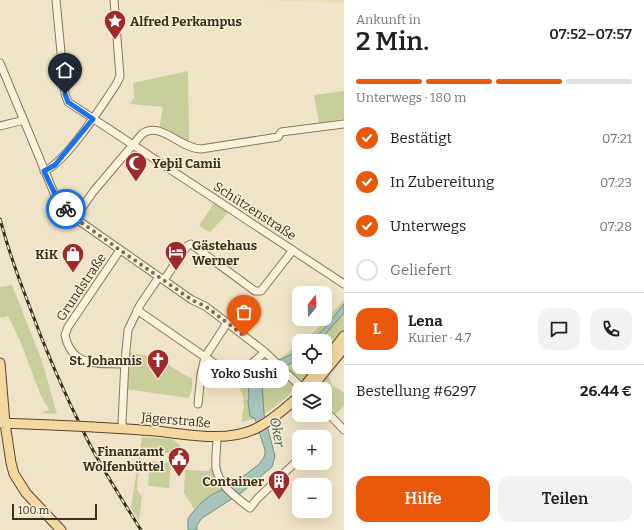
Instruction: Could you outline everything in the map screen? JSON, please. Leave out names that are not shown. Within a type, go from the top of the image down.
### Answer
[{"type":"main road","points":[[332,352],[344,336]]},
{"type":"main road","points":[[316,382],[344,348]]},
{"type":"main road","points":[[0,363],[3,423],[14,474],[26,493],[62,530]]},
{"type":"main road","points":[[308,382],[314,374]]},
{"type":"main road","name":"Jägerstraße","points":[[3,423],[94,427],[217,437],[240,434],[255,429],[267,422],[292,402]]},
{"type":"street","name":"Schützenstraße","points":[[56,0],[65,94],[68,102],[344,284]]},
{"type":"street","points":[[44,171],[55,165],[93,119],[120,76],[114,0]]},
{"type":"street","points":[[0,63],[44,171],[58,200],[75,218],[192,300],[205,306],[265,352],[296,382]]},
{"type":"street","points":[[0,126],[24,120]]},
{"type":"street","points":[[75,218],[93,192],[132,145],[142,134],[151,129],[197,149],[278,137],[281,132],[344,124]]},
{"type":"street","points":[[124,429],[122,423],[124,364],[128,330],[137,310],[187,246],[191,244],[255,290],[261,291],[293,250]]},
{"type":"street","name":"Grundstraße","points":[[120,250],[68,327],[65,335],[71,350],[76,357],[83,361],[91,363],[124,364]]},
{"type":"street","points":[[137,310],[232,376],[236,376],[265,352]]},
{"type":"street","points":[[198,404],[201,374],[205,357],[227,323]]},
{"type":"street","points":[[332,417],[344,430]]},
{"type":"street","points":[[217,437],[217,470],[224,485],[240,501],[250,508],[258,498],[292,466]]},
{"type":"shaded area","points":[[259,0],[344,0],[344,3]]},
{"type":"green space","points":[[188,71],[189,142],[159,128],[163,107],[130,104],[134,98],[133,83]]},
{"type":"green space","points":[[344,91],[344,119],[319,123],[314,95]]},
{"type":"green space","points":[[214,203],[228,213],[210,232],[199,226]]},
{"type":"green space","points":[[12,285],[42,361],[57,414],[41,413],[49,410],[40,394],[21,343],[8,316],[1,318],[0,316],[0,287]]},
{"type":"green space","points":[[344,300],[344,331],[332,346],[332,334],[311,334],[320,326],[332,326],[332,313]]},
{"type":"green space","points":[[292,349],[292,374],[309,374],[301,382],[292,382],[292,391],[273,409],[252,420],[241,422],[244,406],[243,395],[237,376],[262,355],[270,363],[277,361]]},
{"type":"green space","points":[[126,352],[155,358],[192,378],[192,389],[189,398],[125,389]]},
{"type":"green space","points":[[328,375],[331,382],[321,382]]},
{"type":"green space","points":[[332,384],[333,386],[344,392],[344,406],[336,414],[332,409]]},
{"type":"green space","points":[[142,437],[172,439],[180,445],[180,454],[147,451],[140,456],[137,490],[142,496],[139,521],[131,508]]},
{"type":"green space","points":[[150,461],[171,463],[169,488],[148,486]]},
{"type":"green space","points":[[209,468],[212,468],[214,477],[223,490],[211,495],[194,509],[184,493],[185,470],[209,471]]},
{"type":"water","points":[[344,304],[344,313],[325,334],[319,334],[326,326],[332,326],[332,319]]},
{"type":"water","points":[[292,354],[292,363],[268,373],[264,377],[262,383],[264,414],[275,456],[272,467],[241,493],[202,518],[197,525],[197,530],[188,530],[188,519],[202,502],[211,495],[232,485],[258,465],[265,455],[265,450],[255,419],[250,416],[248,382],[253,372]]},
{"type":"railway","points":[[0,219],[21,284],[42,340],[64,391],[94,453],[141,530]]},
{"type":"way so far","points":[[66,209],[75,218],[192,300],[205,306],[244,336]]},
{"type":"place","name":"Alfred Perkampus","points":[[115,40]]},
{"type":"place","name":"Yeþil Camii","points":[[136,182]]},
{"type":"place","name":"Gästehaus Werner","points":[[176,272]]},
{"type":"place","name":"KiK","points":[[73,274]]},
{"type":"place","name":"Yoko Sushi","points":[[244,336]]},
{"type":"place","name":"St. Johannis","points":[[158,380]]},
{"type":"place","name":"Finanzamt Wolfenbüttel","points":[[179,478]]},
{"type":"place","name":"Container","points":[[279,500]]},
{"type":"route","points":[[65,94],[68,102],[93,119],[55,165],[44,171],[58,200],[66,209]]},
{"type":"water label","name":"Oker","points":[[277,432]]}]
